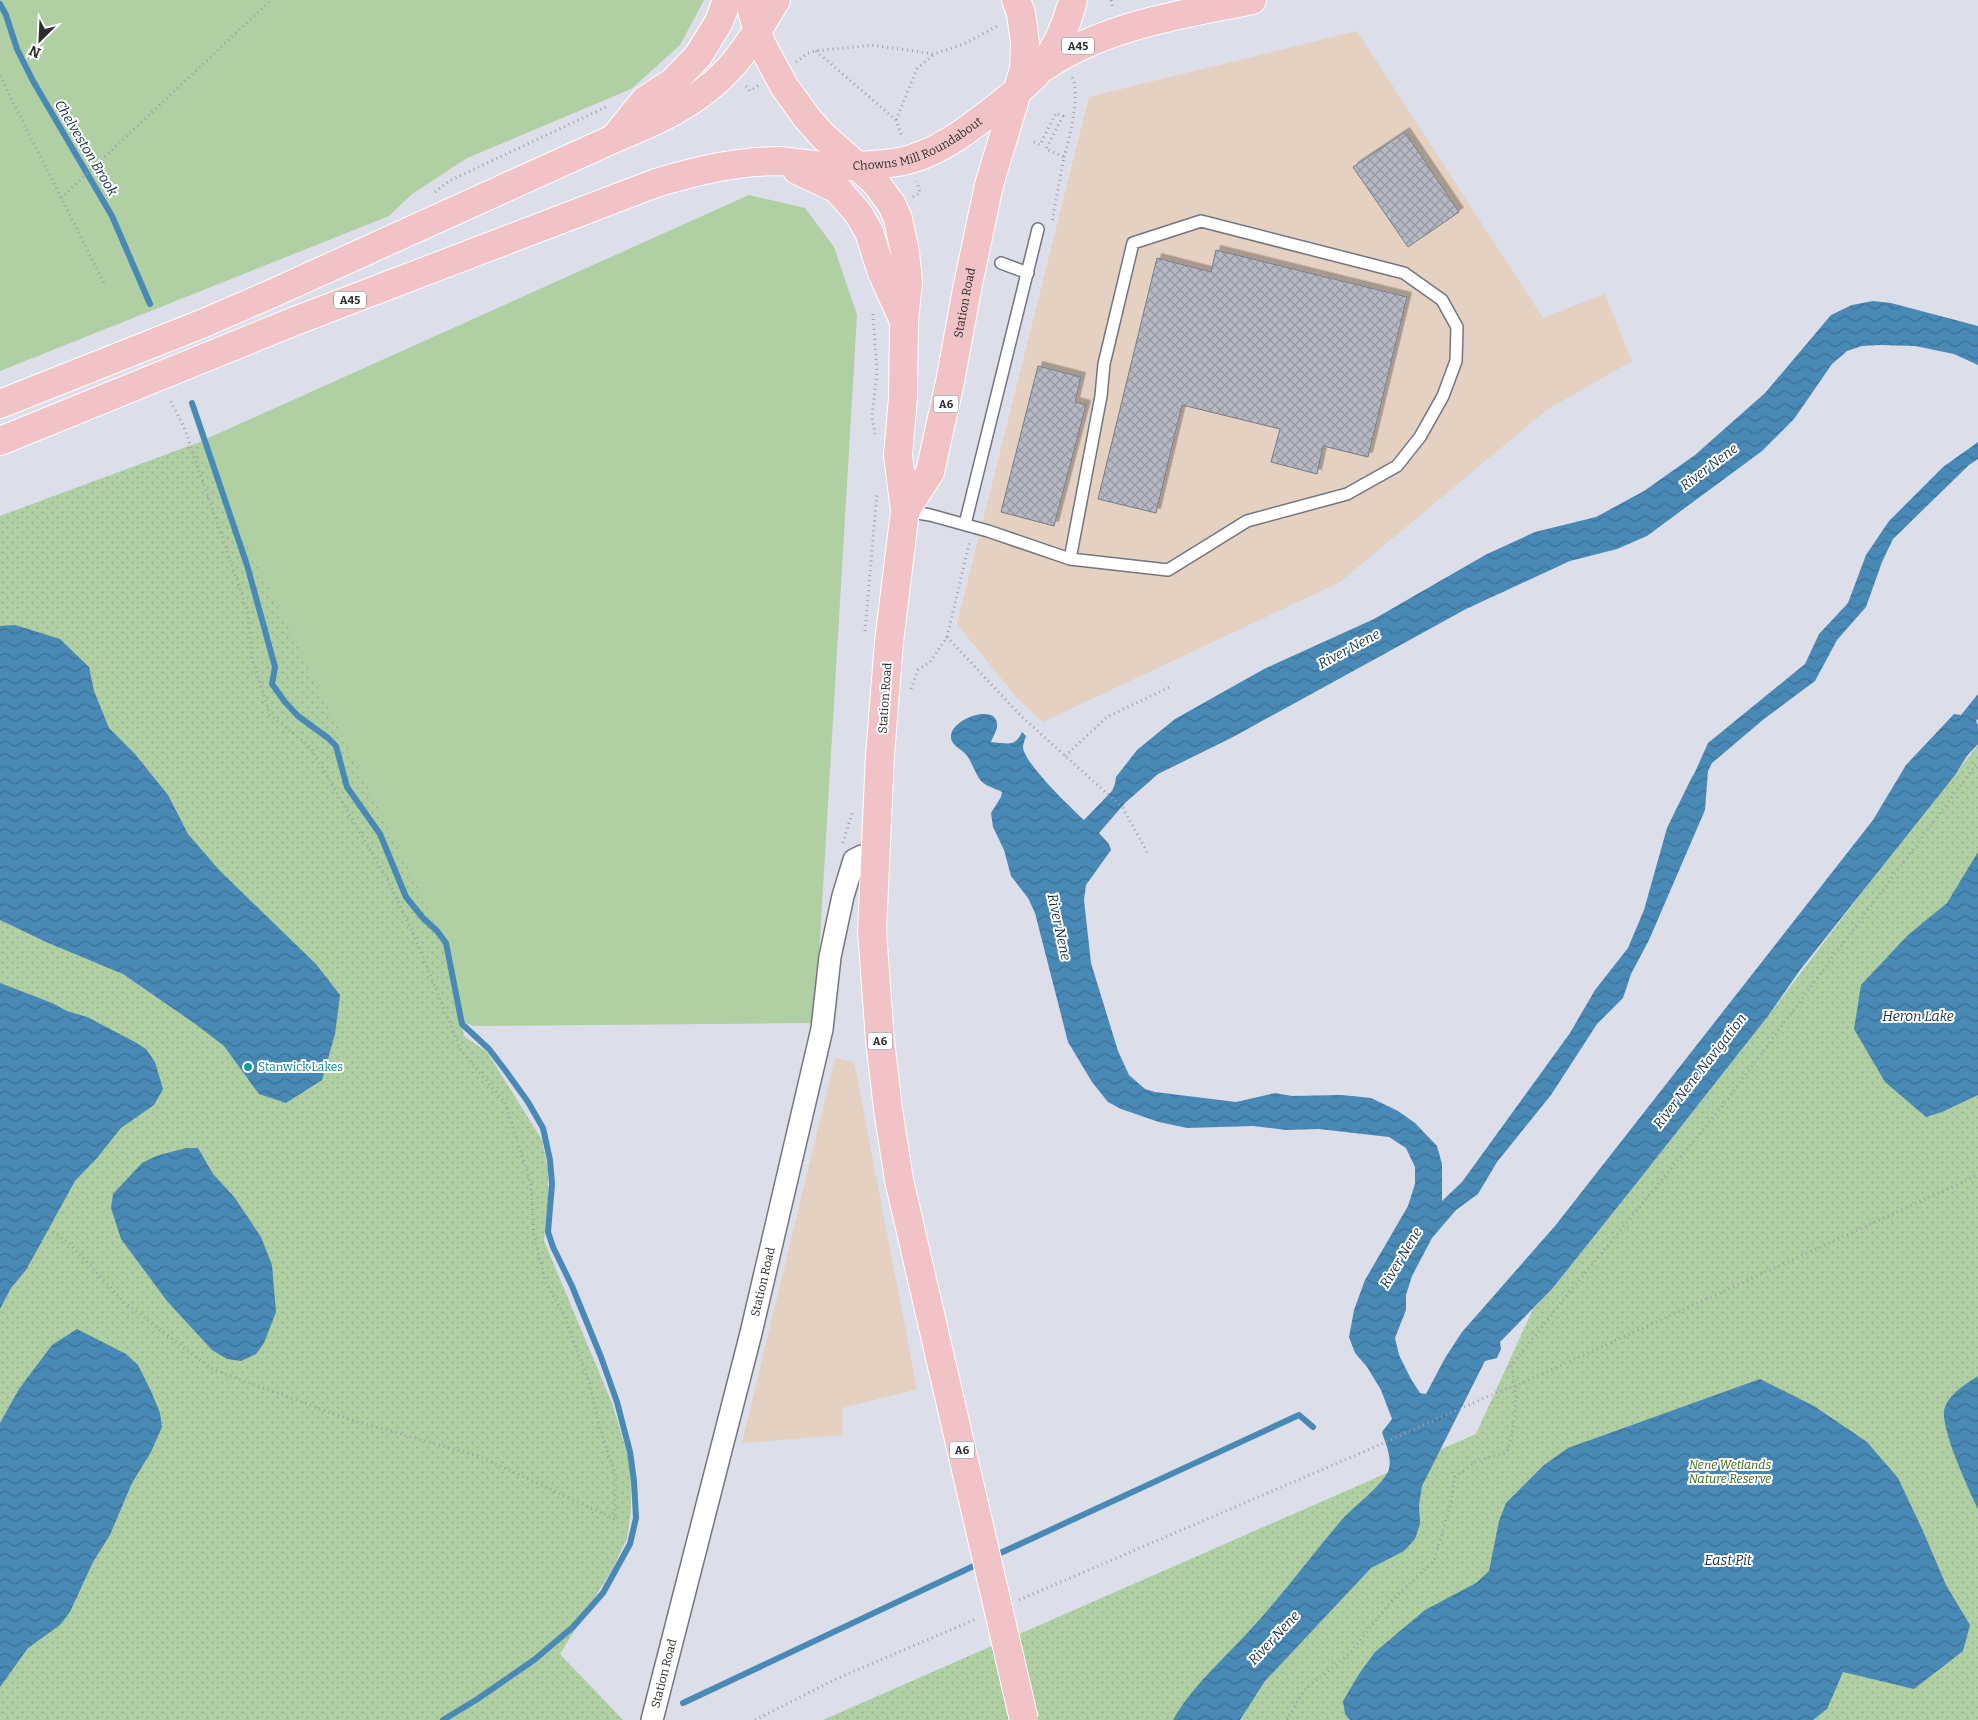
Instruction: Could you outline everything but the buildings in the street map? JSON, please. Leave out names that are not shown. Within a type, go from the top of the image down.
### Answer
[{"type":"highway","points":[[613,139],[645,100],[673,82],[698,56],[719,22],[727,0]]},
{"type":"highway","name":"Chowns Mill Roundabout","points":[[749,0],[761,44],[784,86],[807,118],[856,165],[910,160],[945,144],[987,115],[1017,91],[1040,69],[1054,48],[1069,16],[1073,0]]},
{"type":"highway","points":[[0,404],[204,323],[661,119],[705,92],[729,68],[776,0]]},
{"type":"highway","name":"A45","points":[[1040,69],[1060,55],[1083,43],[1119,30],[1252,0]]},
{"type":"highway","points":[[1011,11],[1021,13],[1025,43],[1024,69],[1017,91]]},
{"type":"highway","name":"Station Road","points":[[905,511],[930,472],[989,185],[1017,91]]},
{"type":"highway","name":"A45","points":[[0,441],[304,318],[656,183],[704,169],[748,163],[780,161],[829,166],[856,165]]},
{"type":"highway","name":"A6","points":[[780,161],[837,189],[858,213],[869,232],[882,273],[904,320]]},
{"type":"highway","name":"Station Road","points":[[856,165],[875,182],[892,205],[898,219],[905,252],[908,282],[904,320],[903,398],[898,455],[905,511],[889,642],[880,755],[872,931],[879,1030],[888,1109],[899,1180],[1024,1720]]},
{"type":"street","name":"Station Road","points":[[652,1720],[752,1333],[816,1057],[822,1028],[830,957],[843,896],[854,860],[862,856],[875,856]]},
{"type":"lane","points":[[905,511],[965,524],[1070,558],[1168,570],[1247,521],[1347,494],[1397,466],[1420,437],[1443,396],[1456,361],[1457,327],[1442,300],[1404,273],[1201,221],[1133,243],[1104,364],[1101,396],[1070,558]]},
{"type":"lane","points":[[965,524],[1038,229]]},
{"type":"lane","points":[[1001,263],[1028,273]]},
{"type":"path","points":[[61,198],[271,0]]},
{"type":"path","points":[[896,120],[917,69],[934,54],[964,44],[1011,11]]},
{"type":"path","points":[[800,59],[808,53],[815,51],[872,45],[934,54]]},
{"type":"path","points":[[815,51],[896,120],[903,138]]},
{"type":"path","points":[[0,76],[104,283]]},
{"type":"path","points":[[1064,157],[1072,127],[1074,81]]},
{"type":"path","points":[[744,84],[750,91],[761,84]]},
{"type":"path","points":[[428,197],[449,181],[614,103]]},
{"type":"path","points":[[1034,142],[1040,145],[1056,113],[1063,116],[1046,149]]},
{"type":"path","points":[[912,197],[920,193],[916,180]]},
{"type":"path","points":[[872,310],[877,373],[872,416],[875,435]]},
{"type":"path","points":[[49,1229],[70,1244],[124,1303],[212,1369],[348,1419],[478,1456],[615,1519],[615,1474],[585,1374],[563,1313],[545,1281],[534,1235],[531,1184],[505,1104],[461,1050],[430,972],[386,878],[310,747],[270,716],[252,658],[248,612],[184,427],[169,397]]},
{"type":"path","points":[[865,634],[864,624],[877,492]]},
{"type":"path","points":[[947,637],[1021,716],[1103,792],[1123,808],[1147,852]]},
{"type":"path","points":[[1065,756],[1107,717],[1172,686]]},
{"type":"path","points":[[1287,1720],[1304,1690],[1350,1654],[1394,1598],[1434,1561],[1450,1506],[1455,1477],[1477,1461],[1507,1452],[1514,1428],[1516,1386],[1511,1366],[1720,1109],[1978,762]]},
{"type":"path","points":[[1013,1603],[1498,1392],[1516,1386],[1978,1175]]},
{"type":"path","points":[[755,1720],[836,1679],[978,1618]]},
{"type":"shaded area","points":[[1357,31],[1543,318],[1605,294],[1632,361],[1548,409],[1340,582],[1043,722],[1016,697],[957,624],[1089,97]]},
{"type":"shaded area","points":[[835,1058],[854,1062],[917,1389],[842,1408],[843,1435],[742,1443]]},
{"type":"green space","points":[[0,0],[704,0],[680,45],[631,89],[467,158],[412,194],[389,216],[0,371]]},
{"type":"green space","points":[[749,195],[805,208],[834,247],[857,315],[815,1023],[474,1026],[455,1019],[197,443]]},
{"type":"green space","name":"Stanwick Lakes","points":[[197,443],[446,943],[464,1036],[487,1052],[542,1140],[548,1170],[548,1199],[544,1241],[612,1403],[631,1473],[631,1511],[627,1538],[613,1568],[560,1654],[623,1720],[0,1720],[0,516]]},
{"type":"green space","name":"Nene Wetlands Nature Reserve","points":[[1978,745],[1978,1720],[823,1720],[1476,1434],[1533,1309],[1552,1289],[1643,1175]]},
{"type":"water","points":[[1873,301],[1891,303],[1978,326],[1978,365],[1954,354],[1915,346],[1862,346],[1847,351],[1832,364],[1794,419],[1762,451],[1647,536],[1617,549],[1570,561],[1466,609],[1233,737],[1158,774],[1125,803],[1099,833],[1109,844],[1111,850],[1086,885],[1084,900],[1091,963],[1118,1051],[1129,1075],[1145,1089],[1155,1092],[1236,1102],[1275,1093],[1292,1096],[1342,1095],[1371,1098],[1398,1111],[1415,1123],[1437,1146],[1442,1164],[1442,1201],[1462,1182],[1570,1033],[1595,990],[1628,948],[1644,910],[1667,828],[1708,743],[1805,664],[1819,634],[1848,603],[1866,555],[1889,521],[1943,467],[1978,442],[1978,459],[1969,465],[1893,539],[1882,562],[1866,607],[1837,640],[1815,681],[1764,719],[1712,763],[1708,771],[1705,810],[1649,940],[1631,974],[1623,998],[1597,1024],[1551,1095],[1497,1162],[1478,1194],[1456,1210],[1432,1238],[1412,1276],[1406,1295],[1406,1310],[1395,1338],[1399,1355],[1420,1393],[1426,1394],[1445,1358],[1462,1332],[1555,1226],[1873,820],[1906,765],[1954,714],[1961,715],[1978,694],[1978,719],[1976,721],[1978,725],[1978,744],[1800,970],[1768,1016],[1552,1289],[1500,1342],[1501,1349],[1497,1358],[1485,1361],[1422,1486],[1419,1505],[1420,1524],[1415,1539],[1404,1551],[1371,1568],[1265,1681],[1240,1720],[1173,1720],[1199,1684],[1262,1617],[1345,1516],[1375,1489],[1389,1469],[1389,1454],[1382,1432],[1392,1419],[1381,1390],[1367,1367],[1355,1353],[1349,1337],[1354,1310],[1365,1280],[1408,1206],[1415,1184],[1415,1167],[1406,1148],[1389,1137],[1319,1129],[1286,1130],[1253,1126],[1187,1128],[1159,1122],[1121,1109],[1108,1102],[1092,1082],[1068,1042],[1035,913],[1028,898],[1011,876],[1004,850],[993,827],[991,813],[1002,792],[981,781],[966,754],[953,743],[951,737],[953,730],[965,719],[982,714],[995,718],[997,724],[991,742],[1010,743],[1016,740],[1022,732],[1026,736],[1023,747],[1025,754],[1031,763],[1049,785],[1084,820],[1112,791],[1116,777],[1137,750],[1175,719],[1264,669],[1374,619],[1487,554],[1535,532],[1596,517],[1644,491],[1695,455],[1765,393],[1831,315],[1852,305]]},
{"type":"water","points":[[15,625],[60,639],[89,667],[94,691],[109,728],[135,754],[168,795],[188,834],[220,871],[316,964],[340,995],[335,1034],[322,1080],[286,1103],[259,1094],[224,1046],[123,974],[46,942],[0,920],[0,626]]},
{"type":"water","name":"Heron Lake","points":[[1978,852],[1978,1095],[1942,1112],[1926,1117],[1885,1082],[1854,1029],[1861,985],[1908,935],[1947,903]]},
{"type":"water","points":[[0,983],[52,1003],[67,1011],[87,1017],[146,1049],[155,1062],[163,1089],[154,1105],[121,1128],[97,1158],[75,1181],[26,1270],[11,1288],[0,1309]]},
{"type":"water","points":[[186,1148],[198,1148],[213,1174],[235,1198],[261,1237],[272,1265],[276,1312],[264,1343],[256,1354],[241,1361],[227,1359],[212,1350],[167,1301],[121,1239],[111,1208],[113,1194],[142,1163],[156,1156]]},
{"type":"water","points":[[77,1329],[126,1354],[138,1365],[160,1413],[162,1427],[151,1452],[132,1483],[110,1535],[93,1562],[70,1612],[60,1625],[28,1648],[0,1687],[0,1423],[19,1389],[52,1345]]},
{"type":"water","points":[[1978,1376],[1978,1509],[1950,1442],[1944,1415],[1945,1407],[1951,1397]]},
{"type":"water","name":"East Pit","points":[[1760,1379],[1814,1406],[1867,1442],[1898,1478],[1946,1585],[1970,1625],[1963,1651],[1914,1689],[1843,1672],[1827,1709],[1813,1720],[1350,1720],[1345,1714],[1343,1701],[1375,1652],[1425,1610],[1476,1583],[1489,1571],[1499,1521],[1506,1503],[1544,1465],[1568,1448]]},
{"type":"waterway","name":"Chelveston Brook","points":[[0,4],[6,15],[17,49],[33,81],[112,216],[150,304]]},
{"type":"waterway","points":[[192,403],[247,565],[275,667],[272,684],[298,716],[336,746],[347,787],[380,834],[406,897],[446,943],[462,1024],[489,1049],[528,1102],[543,1128],[550,1160],[552,1184],[548,1232],[601,1357],[617,1402],[630,1452],[636,1518],[630,1544],[603,1593],[573,1627],[534,1660],[443,1720]]},
{"type":"waterway","points":[[994,1556],[1299,1415],[1313,1427]]},
{"type":"waterway","points":[[683,1703],[980,1563]]},
{"type":"place","name":"Stanwick Lakes","points":[[248,1067]]},
{"type":"water label","name":"River Nene","points":[[1709,467]]},
{"type":"water label","name":"River Nene","points":[[1349,649]]},
{"type":"water label","name":"River Nene","points":[[1059,927]]},
{"type":"water label","name":"River Nene Navigation","points":[[1700,1071]]},
{"type":"water label","name":"River Nene","points":[[1401,1258]]},
{"type":"water label","name":"River Nene","points":[[1274,1638]]}]
